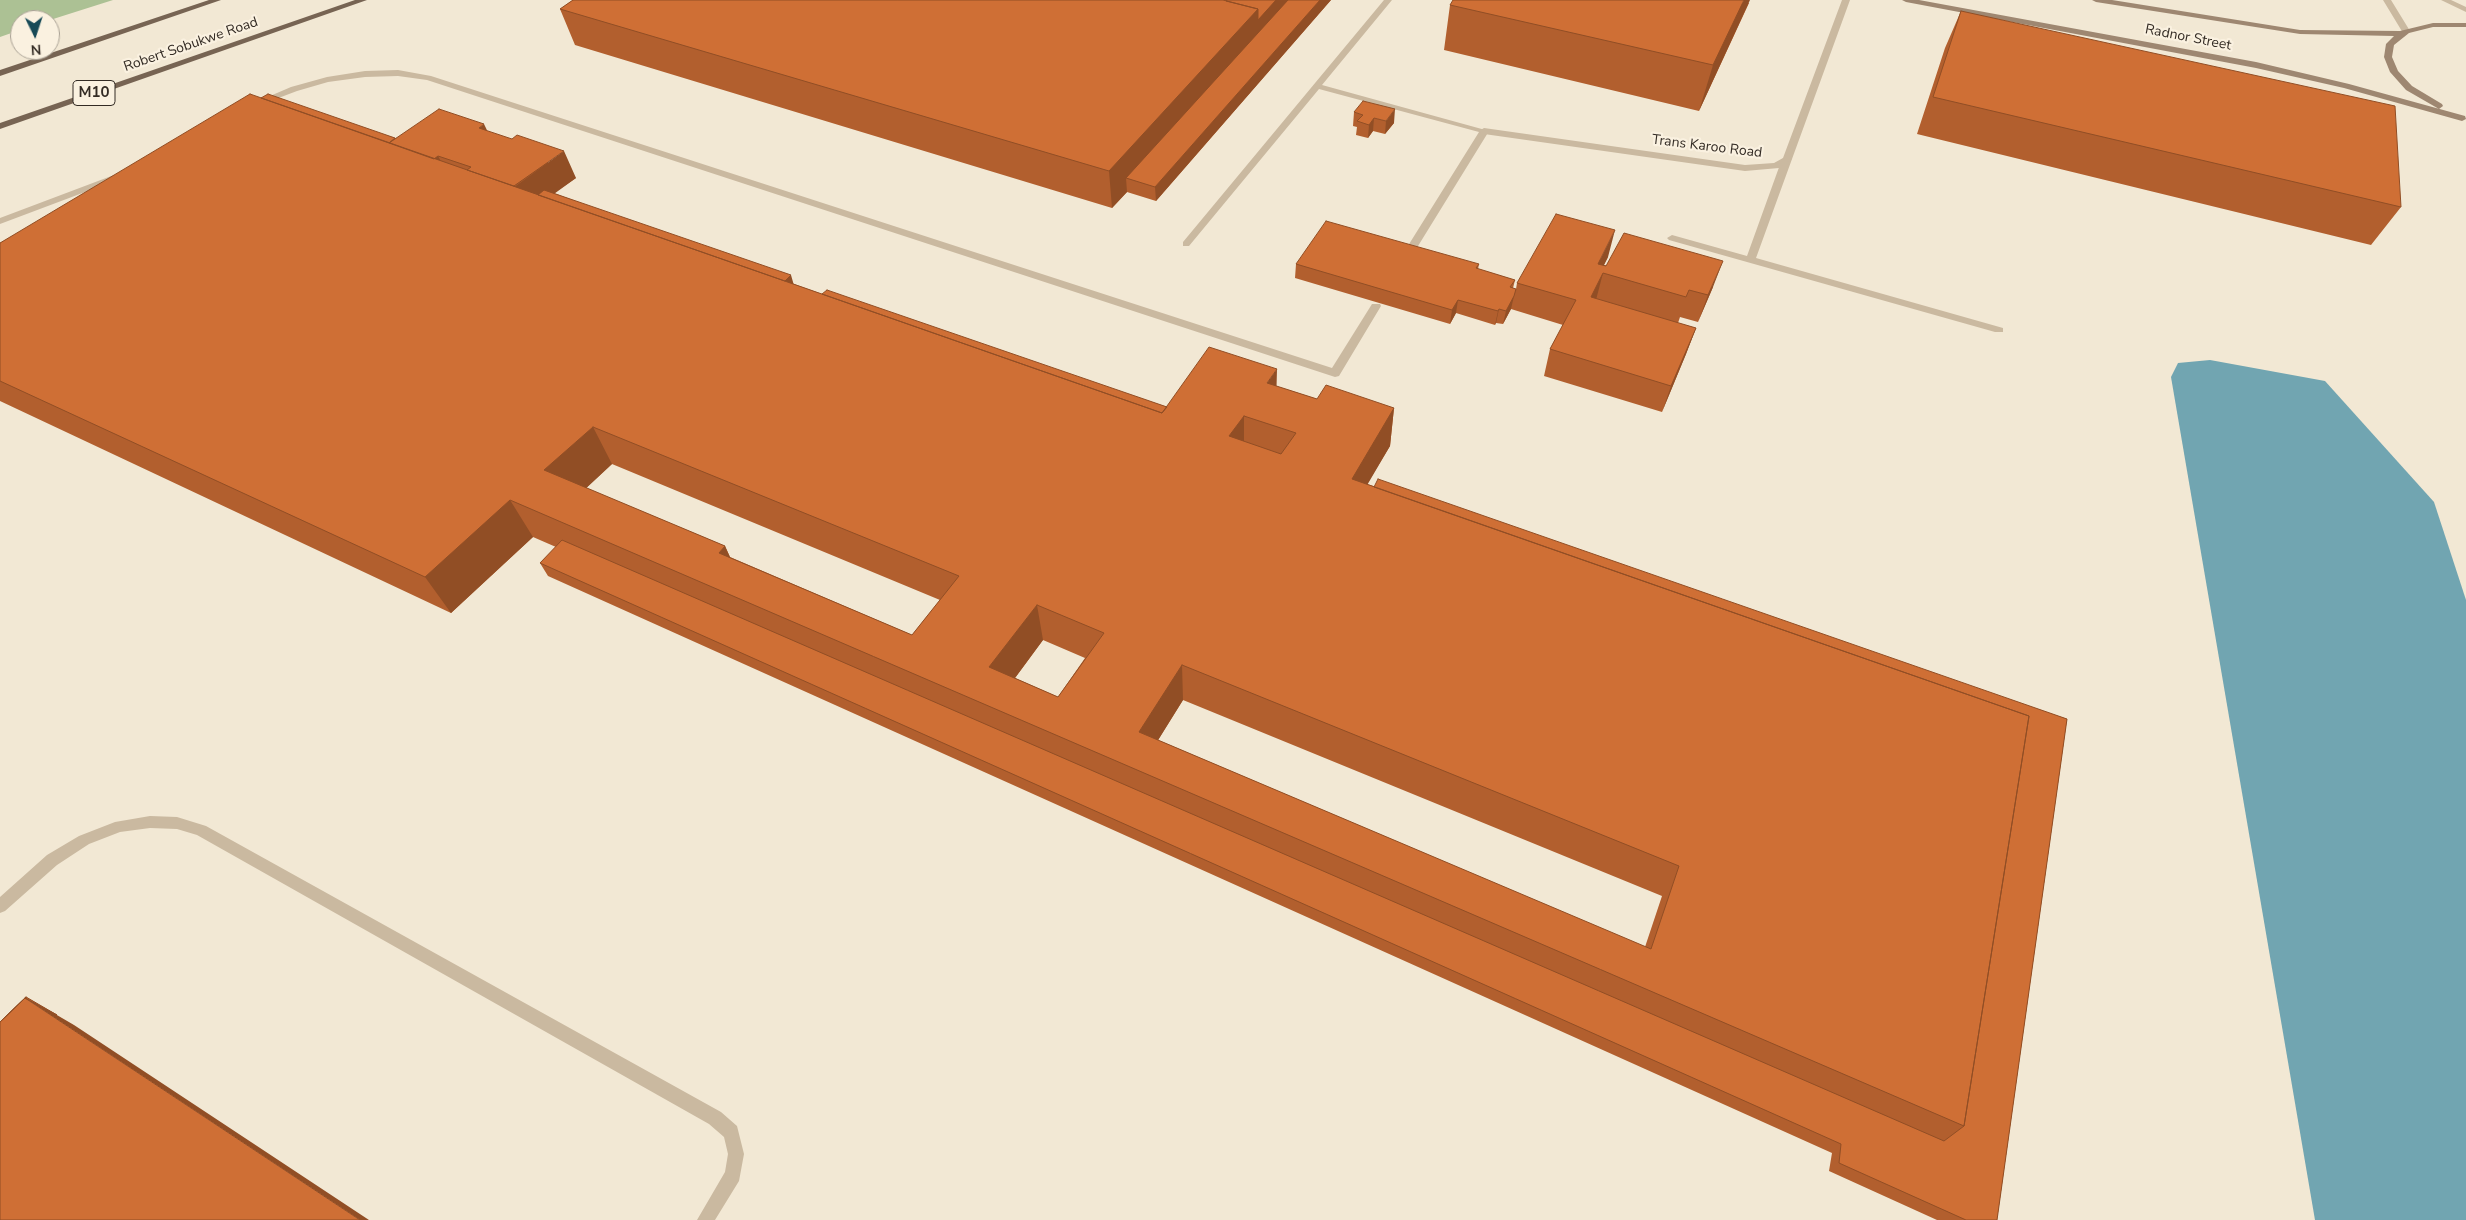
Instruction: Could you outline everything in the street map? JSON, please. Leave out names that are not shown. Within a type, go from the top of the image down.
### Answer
[{"type":"main road","points":[[0,74],[217,0]]},
{"type":"main road","name":"Robert Sobukwe Road","points":[[0,126],[362,0]]},
{"type":"street","points":[[1186,244],[1388,0]]},
{"type":"street","points":[[1750,260],[1846,0]]},
{"type":"street","name":"Radnor Street","points":[[1906,0],[2256,65],[2346,86],[2464,118]]},
{"type":"street","name":"Radnor Street","points":[[2096,0],[2300,32],[2404,32],[2433,25],[2466,25]]},
{"type":"street","points":[[2387,0],[2404,32],[2390,44],[2388,57],[2394,72],[2417,93],[2464,118]]},
{"type":"street","points":[[2445,0],[2466,10]]},
{"type":"street","points":[[247,108],[294,89],[337,78],[365,74],[398,73],[428,78],[1335,373],[1376,306]]},
{"type":"street","name":"Trans Karoo Road","points":[[1317,86],[1484,130],[1745,168],[1767,169],[1787,159]]},
{"type":"street","points":[[1406,257],[1484,130]]},
{"type":"street","points":[[0,221],[126,174]]},
{"type":"street","points":[[1672,238],[1999,330]]},
{"type":"street","points":[[0,906],[52,860],[84,840],[120,826],[150,822],[177,823],[201,830],[715,1118],[731,1132],[736,1154],[733,1174],[705,1220]]},
{"type":"green space","points":[[0,0],[113,0],[60,17],[60,10],[10,10],[10,34],[0,37]]},
{"type":"water","points":[[2210,360],[2325,381],[2434,502],[2466,600],[2466,1220],[2315,1220],[2171,377],[2178,363]]},
{"type":"building","points":[[573,0],[1223,0],[1258,9],[1109,171],[560,9]]},
{"type":"building","points":[[1227,0],[1276,0],[1258,20],[1258,9]]},
{"type":"building","points":[[1288,0],[1320,0],[1155,187],[1126,178]]},
{"type":"building","points":[[1453,0],[1744,0],[1713,65],[1450,5]]},
{"type":"building","points":[[1961,11],[2395,106],[2401,207],[1933,97]]},
{"type":"building","points":[[250,94],[1162,413],[1209,347],[1277,369],[1267,383],[1317,399],[1326,385],[1394,408],[1352,479],[2029,716],[1964,1126],[510,500],[425,577],[0,381],[0,243]],"holes":[[[1244,416],[1296,433],[1281,454],[1229,436]],[[593,427],[959,576],[912,635],[719,553],[725,546],[544,470]],[[1037,605],[1104,633],[1058,697],[989,667]],[[1182,665],[1679,866],[1651,949],[1139,732]]]},
{"type":"building","points":[[268,94],[395,138],[389,143],[261,98]]},
{"type":"building","points":[[1363,101],[1395,109],[1386,121],[1374,118],[1369,125],[1357,121],[1363,115],[1354,112]]},
{"type":"building","points":[[439,109],[484,124],[479,128],[512,139],[517,135],[564,151],[514,186],[467,170],[471,167],[438,156],[434,159],[389,143]]},
{"type":"building","points":[[544,190],[791,275],[785,281],[538,195]]},
{"type":"building","points":[[1556,214],[1615,230],[1598,264],[1606,266],[1624,233],[1723,261],[1708,295],[1689,290],[1686,297],[1603,273],[1591,297],[1696,328],[1671,386],[1550,349],[1576,300],[1517,283]]},
{"type":"building","points":[[1326,221],[1479,264],[1476,268],[1515,280],[1510,287],[1516,289],[1514,296],[1506,311],[1499,309],[1498,311],[1458,300],[1452,310],[1296,264]]},
{"type":"building","points":[[827,290],[1167,407],[1162,413],[822,294]]},
{"type":"building","points":[[1378,479],[2067,719],[1997,1220],[1966,1220],[1839,1163],[1841,1144],[540,563],[562,540],[1944,1141],[1964,1126],[2029,716],[1374,487]]},
{"type":"building","points":[[26,997],[57,1015],[25,998],[0,1022]]},
{"type":"building","points":[[25,998],[360,1220],[0,1220],[0,1022]]}]
